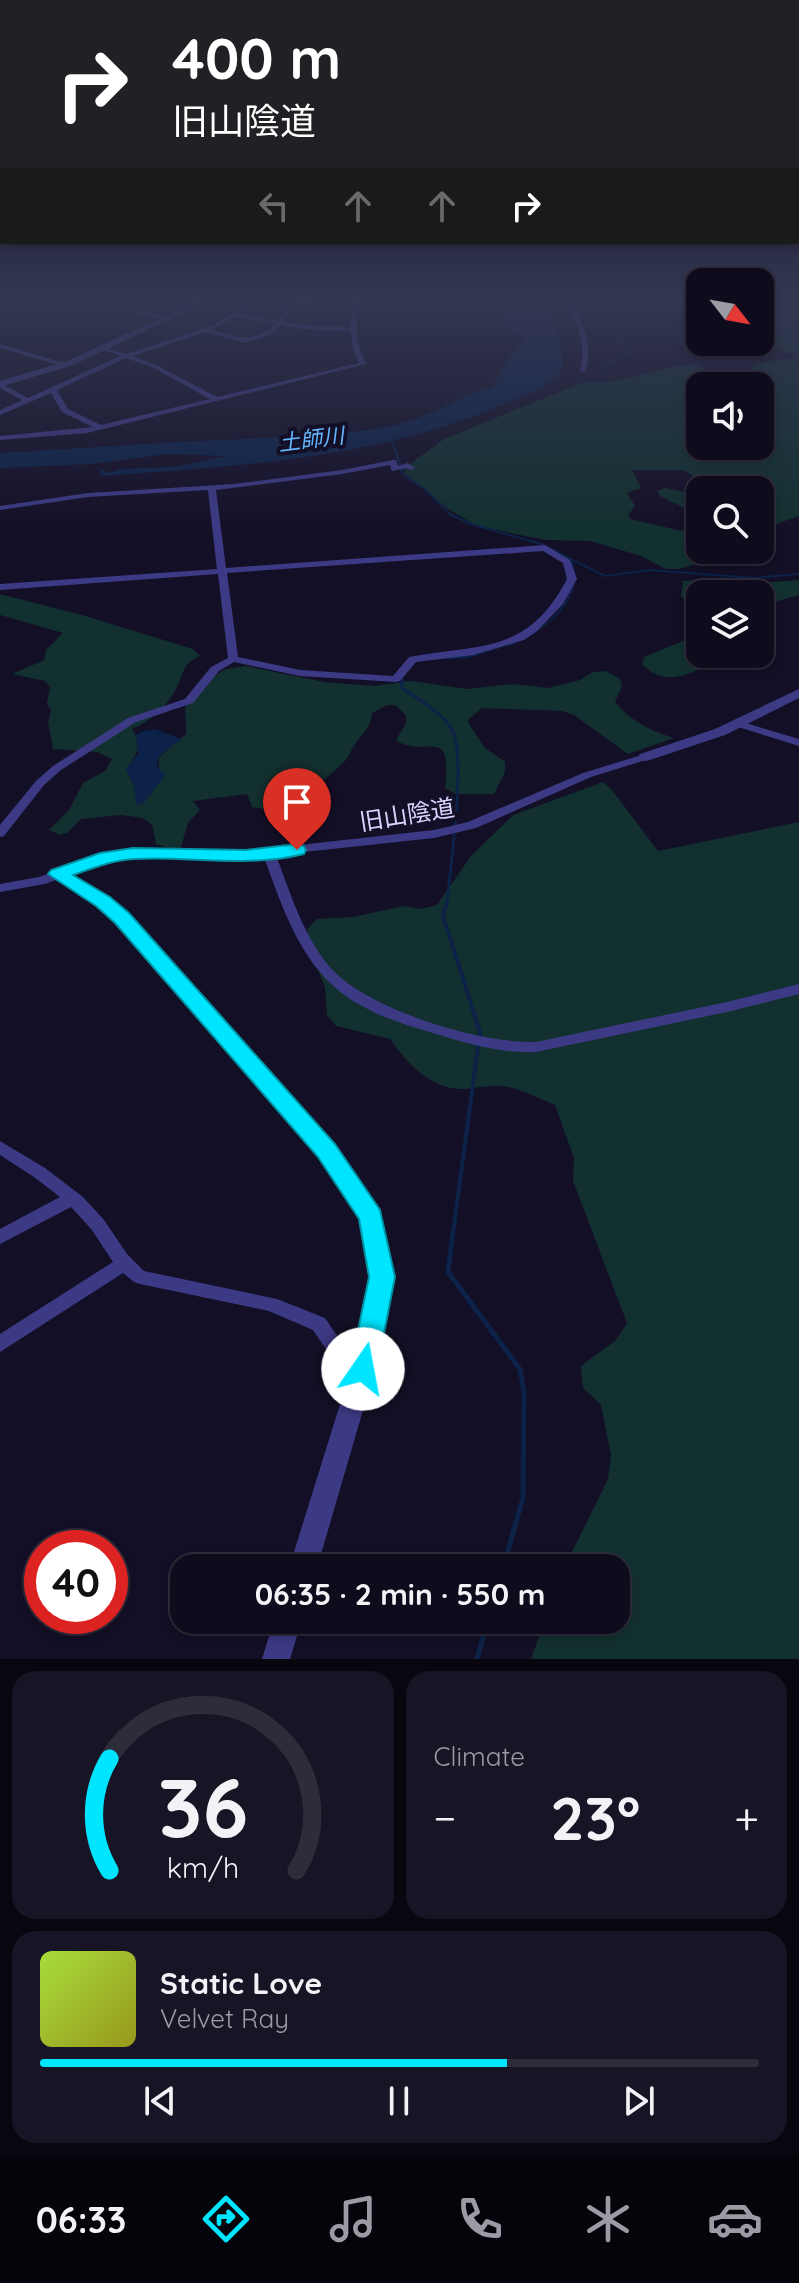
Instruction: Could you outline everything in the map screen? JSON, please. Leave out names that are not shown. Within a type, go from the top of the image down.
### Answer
[{"type":"street","points":[[0,384],[23,377]]},
{"type":"street","points":[[0,413],[80,377]]},
{"type":"street","points":[[175,377],[217,400]]},
{"type":"street","points":[[0,438],[59,435],[100,428],[309,377]]},
{"type":"street","points":[[0,384],[28,401]]},
{"type":"street","points":[[53,390],[65,410],[100,428]]},
{"type":"street","points":[[0,508],[88,495],[212,488],[311,477],[393,462],[395,469],[408,465],[411,468]]},
{"type":"street","points":[[212,488],[233,659]]},
{"type":"street","points":[[0,587],[545,548],[567,562],[572,579],[560,602],[521,638],[473,652],[413,659],[396,679],[300,673],[233,659],[215,669],[189,701],[132,720],[57,768],[40,783],[0,833]]},
{"type":"street","name":"旧山陰道","points":[[0,888],[41,881],[106,857],[133,853],[269,853],[434,834],[472,825],[587,775],[739,724],[799,693]]},
{"type":"street","points":[[739,724],[799,743]]},
{"type":"street","points":[[269,853],[299,936],[338,985],[355,999],[388,1014],[490,1044],[518,1049],[536,1047],[799,989]]},
{"type":"street","points":[[58,874],[103,901],[122,918],[327,1151],[371,1217],[382,1277],[363,1369],[307,1554]]},
{"type":"street","points":[[3,1151],[44,1175],[71,1199],[97,1223],[122,1265],[140,1277],[271,1304],[319,1324],[344,1361],[363,1369]]},
{"type":"street","points":[[0,1237],[71,1199]]},
{"type":"street","points":[[0,1344],[122,1265]]},
{"type":"street","points":[[276,1659],[284,1634]]},
{"type":"green space","points":[[629,377],[686,377],[686,460],[774,460],[774,377],[799,377],[799,516],[774,525],[774,476],[693,476],[684,470],[632,470],[641,488],[627,493],[635,506],[628,515],[630,519],[682,531],[686,528],[686,564],[695,564],[666,569],[641,556],[590,541],[545,540],[477,526],[448,509],[405,473],[405,468],[444,439],[586,381],[609,382]]},
{"type":"green space","points":[[665,488],[686,492],[686,509],[660,496],[657,491]]},
{"type":"green space","points":[[799,580],[799,595],[774,602],[774,582]]},
{"type":"green space","points":[[683,581],[686,581],[686,601],[681,596]]},
{"type":"green space","points":[[0,594],[193,649],[200,656],[186,666],[175,691],[162,708],[132,729],[137,750],[126,770],[134,786],[159,769],[159,757],[186,734],[185,707],[217,674],[226,669],[246,666],[324,682],[374,686],[411,681],[468,689],[513,684],[548,688],[580,680],[593,672],[606,671],[620,679],[622,686],[615,702],[621,709],[642,724],[674,738],[628,754],[574,715],[562,711],[482,708],[468,720],[469,724],[485,748],[505,762],[505,772],[494,794],[456,794],[445,788],[445,755],[441,749],[407,745],[396,740],[406,723],[406,715],[395,705],[387,705],[372,713],[368,728],[344,762],[314,787],[289,802],[263,808],[252,807],[247,794],[193,801],[200,810],[188,823],[181,847],[175,850],[156,844],[152,825],[143,818],[121,815],[81,819],[67,833],[60,835],[49,830],[69,810],[83,783],[105,771],[112,759],[97,752],[53,749],[48,722],[51,710],[47,703],[50,687],[45,681],[12,674],[44,660],[46,650],[63,633],[0,615]]},
{"type":"green space","points":[[686,640],[686,668],[700,668],[684,675],[662,676],[642,664],[644,657]]},
{"type":"green space","points":[[603,782],[658,851],[799,822],[799,1659],[531,1659],[540,1634],[630,1634],[630,1554],[571,1554],[608,1479],[611,1455],[601,1405],[583,1388],[581,1366],[616,1340],[627,1323],[573,1181],[574,1158],[555,1105],[509,1087],[465,1089],[441,1085],[413,1066],[390,1039],[336,1026],[327,1015],[325,987],[306,940],[308,928],[317,919],[353,917],[404,906],[420,909],[437,905],[471,856],[513,815]]},
{"type":"water","name":"土師川","points":[[498,377],[555,377],[536,391],[456,422],[407,437],[306,457],[101,476],[100,469],[110,473],[119,469],[174,467],[227,456],[167,454],[91,464],[0,468],[0,453],[374,429],[409,421],[492,387]]},
{"type":"water","points":[[155,729],[181,739],[159,756],[157,765],[165,775],[144,803],[136,805],[134,786],[126,770],[138,754],[136,735]]},
{"type":"waterway","points":[[392,441],[403,474],[425,489],[451,515],[471,524],[541,544],[605,576],[649,570],[754,578],[799,574]]},
{"type":"waterway","points":[[532,634],[565,604],[573,584],[572,561]]},
{"type":"waterway","points":[[495,648],[515,643]]},
{"type":"waterway","points":[[495,648],[499,647]]},
{"type":"waterway","points":[[444,658],[466,657],[495,648]]},
{"type":"waterway","points":[[402,678],[402,688],[449,725],[457,746],[458,789],[447,904]]},
{"type":"waterway","points":[[447,902],[443,916],[480,1032],[453,1233]]},
{"type":"waterway","points":[[453,1231],[448,1272],[520,1369],[524,1392],[523,1498],[507,1554]]},
{"type":"waterway","points":[[477,1659],[484,1634]]},
{"type":"route","points":[[297,850],[246,855],[133,853],[106,857],[58,874],[103,901],[122,918],[327,1151],[371,1217],[382,1277],[363,1369]]}]
